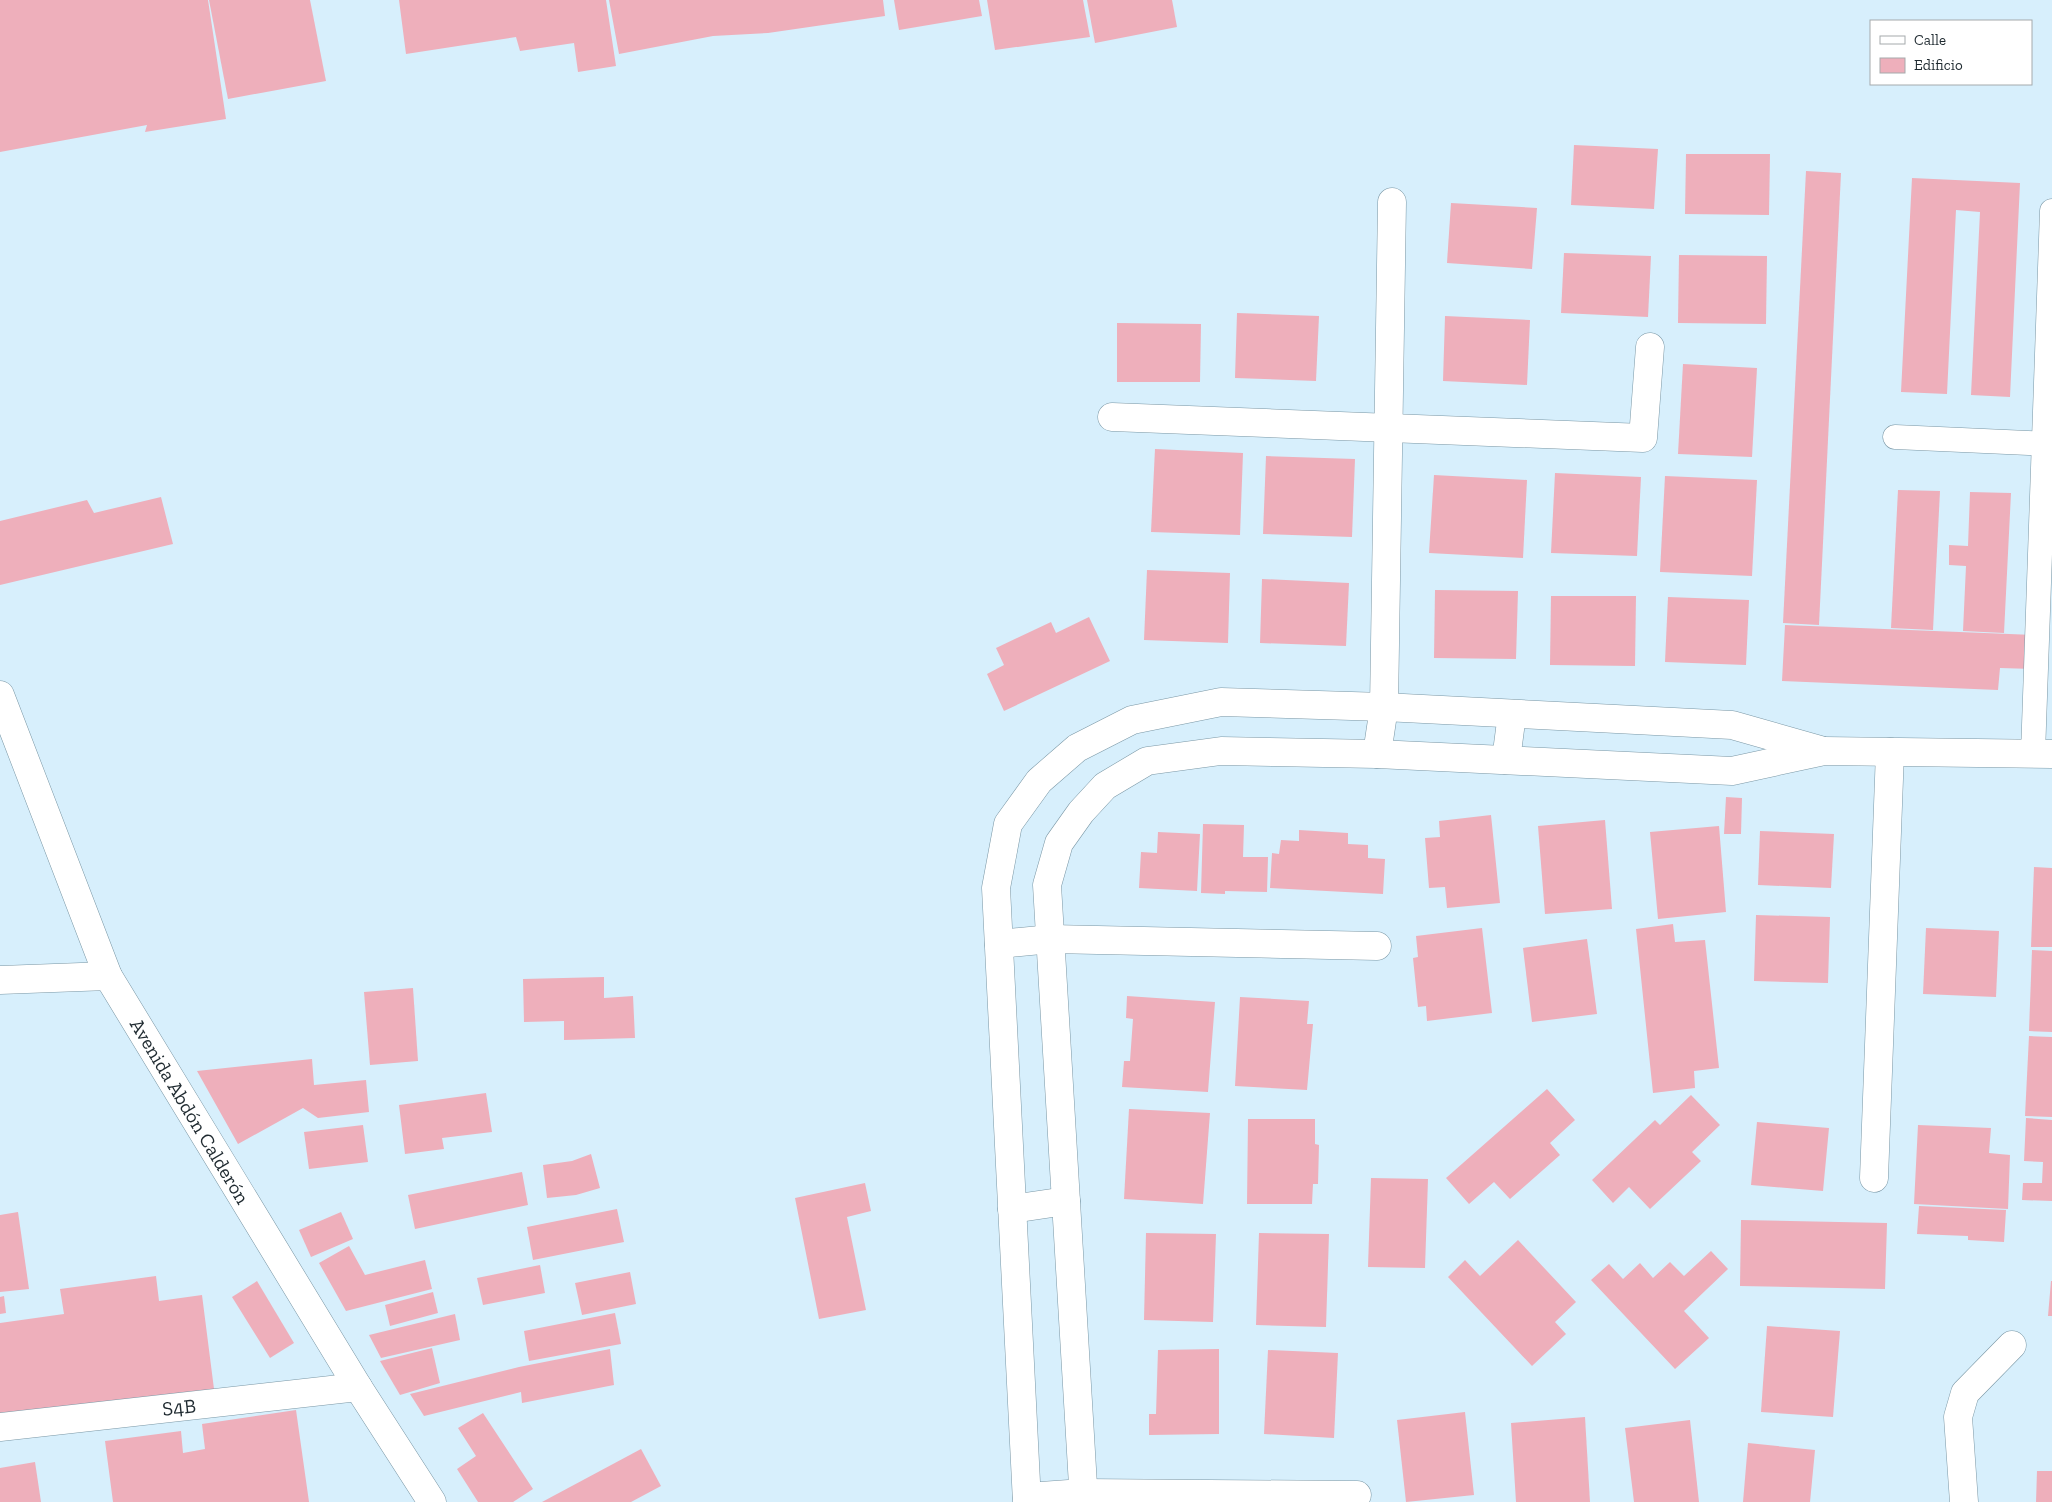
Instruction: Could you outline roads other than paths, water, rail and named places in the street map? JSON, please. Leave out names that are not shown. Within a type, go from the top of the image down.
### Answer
[{"type":"street","points":[[1377,754],[1384,707],[1392,202]]},
{"type":"street","points":[[1112,417],[1643,438],[1650,347]]},
{"type":"street","name":"Avenida Abdón Calderón","points":[[0,695],[108,976],[358,1387],[432,1502]]},
{"type":"street","points":[[1357,1495],[1027,1499],[996,888],[1008,824],[1039,781],[1077,748],[1132,720],[1221,702],[1384,707],[1732,725],[1824,751]]},
{"type":"street","points":[[1506,760],[1512,714]]},
{"type":"street","points":[[1084,1498],[1047,885],[1059,843],[1082,812],[1106,786],[1148,761],[1220,750],[1377,754],[1732,771],[1824,751],[2042,754]]},
{"type":"street","points":[[1874,1178],[1890,752]]},
{"type":"street","points":[[999,944],[1051,939],[1376,946]]},
{"type":"street","points":[[0,980],[108,976]]},
{"type":"street","points":[[1012,1208],[1066,1201]]},
{"type":"street","points":[[1964,1502],[1958,1418],[1965,1393],[2012,1345]]},
{"type":"street","name":"S4B","points":[[0,1427],[358,1387]]},
{"type":"lane","points":[[2042,754],[2052,211]]},
{"type":"lane","points":[[1895,437],[2048,444]]}]
